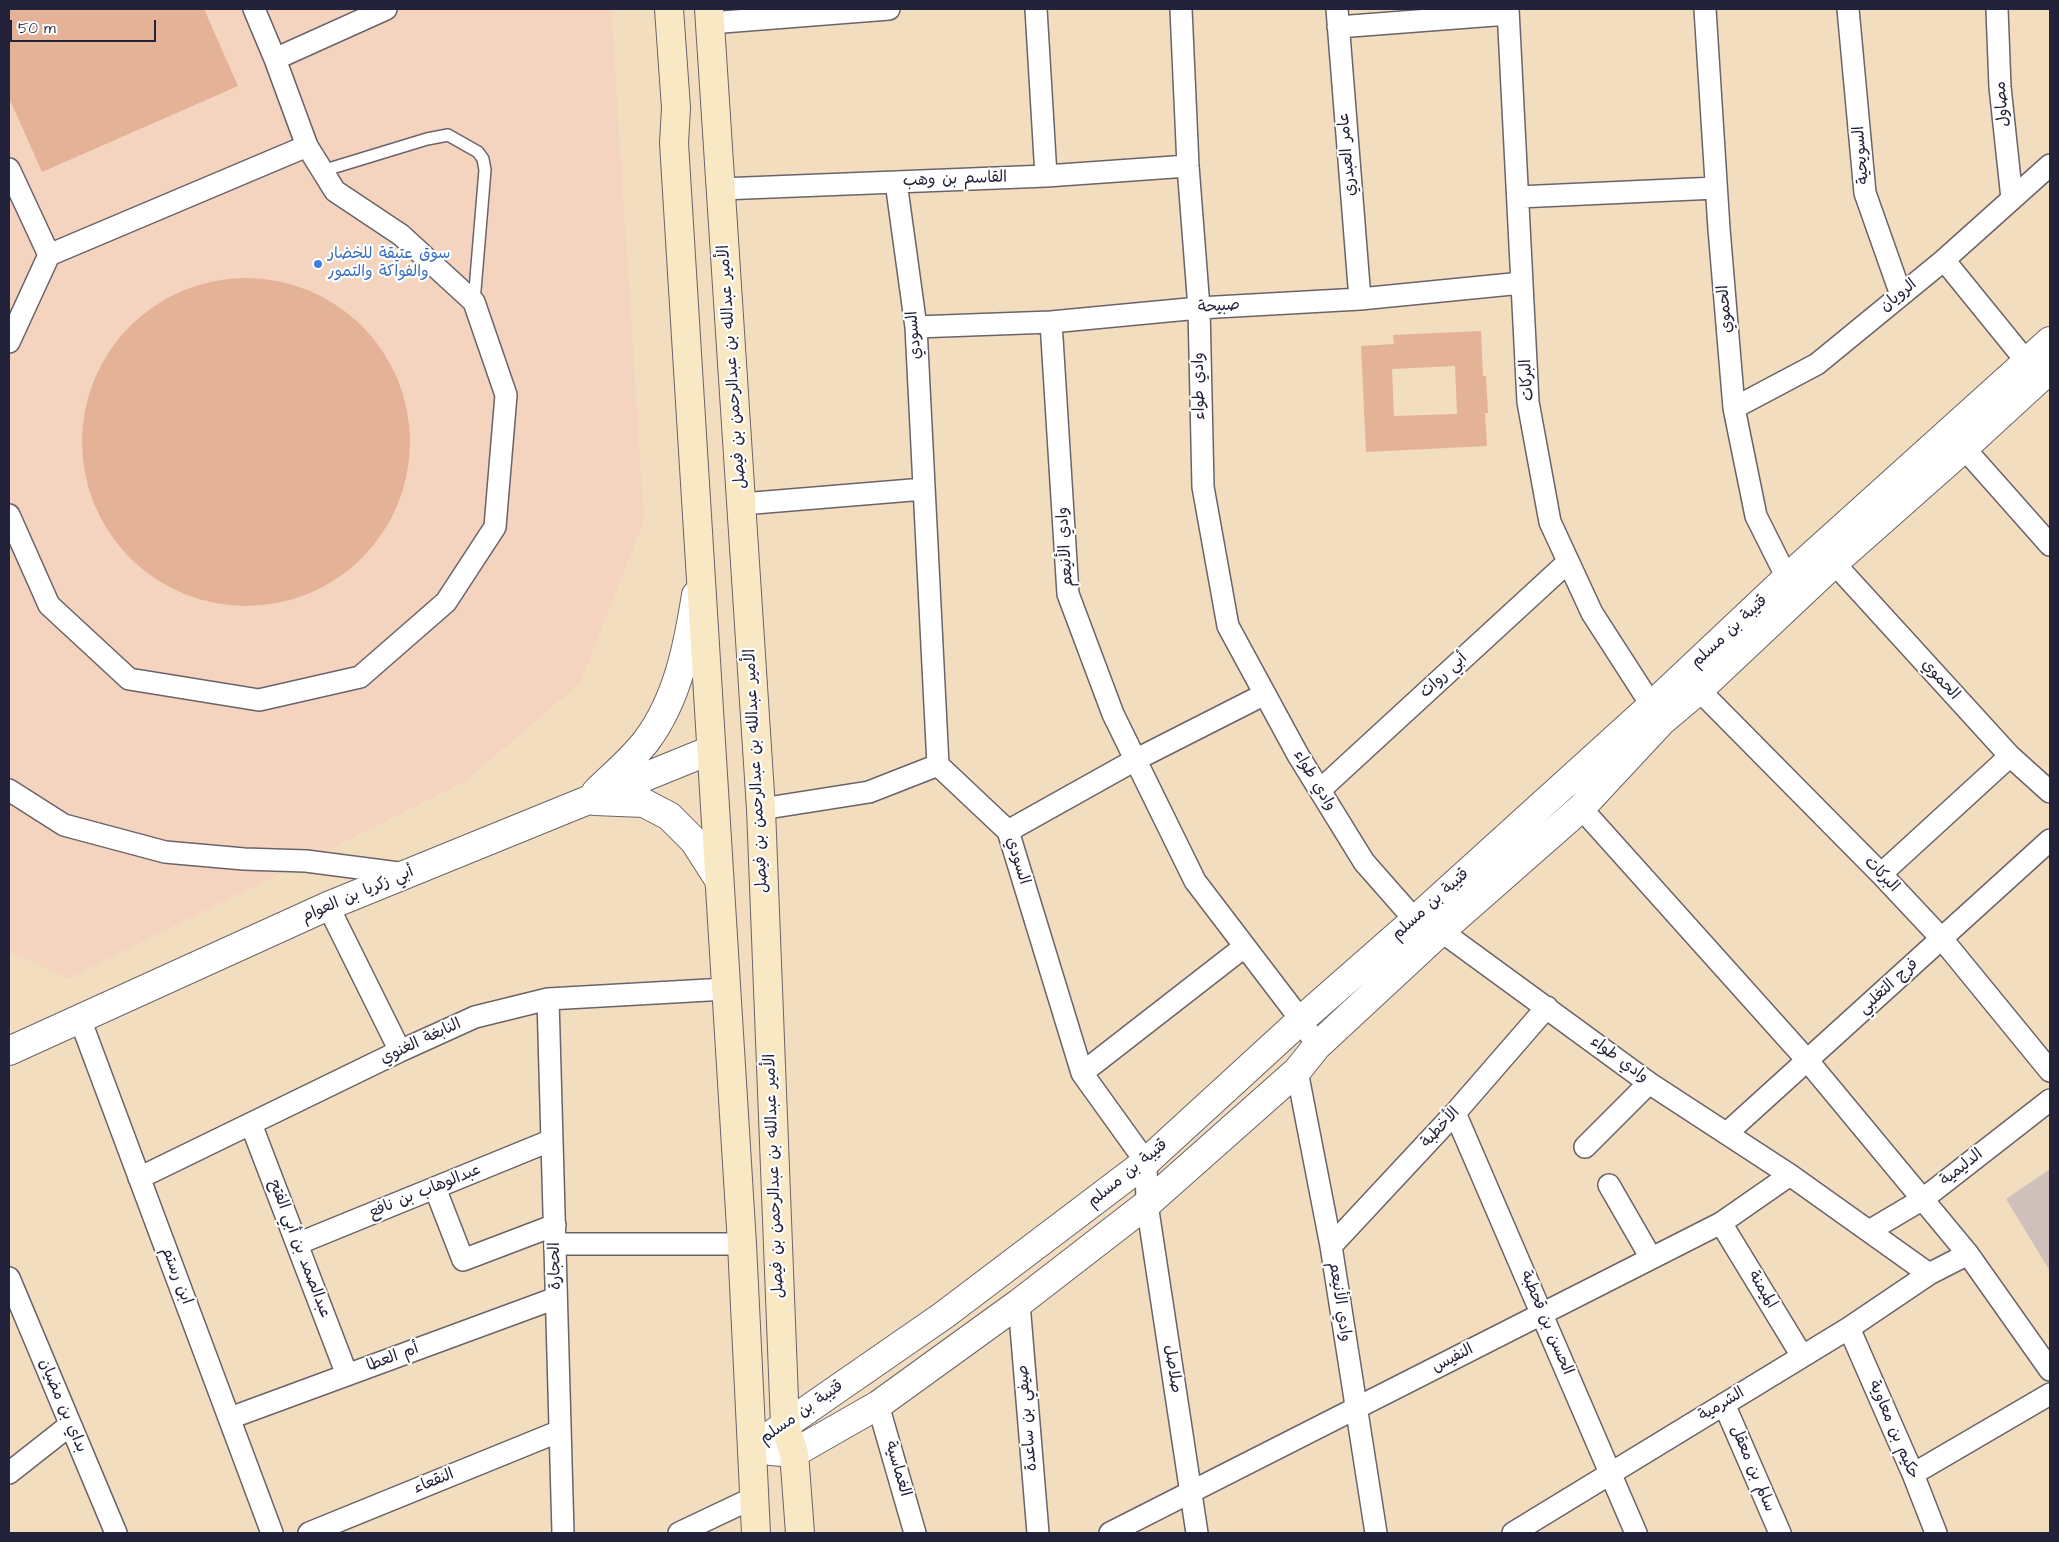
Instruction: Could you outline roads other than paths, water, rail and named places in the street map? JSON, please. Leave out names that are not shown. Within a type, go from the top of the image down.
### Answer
[{"type":"main road","points":[[669,9],[676,108],[674,153],[742,1244],[756,1533]]},
{"type":"main road","name":"الأمير عبدالله بن عبدالرحمن بن فيصل","points":[[709,16],[761,809],[784,1425],[794,1453],[800,1533]]},
{"type":"street","points":[[9,515],[49,605],[129,679],[259,700],[360,677],[446,602],[495,527],[506,395],[474,302],[401,235],[335,191],[307,146],[275,59],[254,9]]},
{"type":"street","points":[[275,59],[386,9]]},
{"type":"street","points":[[709,16],[889,9]]},
{"type":"street","points":[[1036,9],[1046,176]]},
{"type":"street","name":"وادي طواء","points":[[1181,9],[1188,166],[1199,308],[1203,487],[1228,626],[1298,755],[1364,862],[1415,920],[1440,931],[1650,1083],[1790,1175],[1929,1274]]},
{"type":"street","name":"الحموي","points":[[1705,9],[1716,188],[1734,408],[1756,516],[1794,587]]},
{"type":"street","name":"السويحية","points":[[1848,9],[1865,193],[1901,295]]},
{"type":"street","name":"مصاول","points":[[1997,9],[2000,87],[2012,199]]},
{"type":"street","points":[[1338,18],[1508,12]]},
{"type":"street","name":"البركات","points":[[1508,12],[1528,402],[1550,522],[1592,613],[1656,714]]},
{"type":"street","name":"عامر العبدري","points":[[1338,18],[1360,299]]},
{"type":"street","points":[[9,342],[49,255],[307,146]]},
{"type":"street","name":"الرويان","points":[[1734,408],[1817,364],[1944,260],[2050,165]]},
{"type":"street","name":"القاسم بن وهب","points":[[721,189],[1046,176],[1188,166]]},
{"type":"street","points":[[9,169],[49,255]]},
{"type":"street","name":"السودي","points":[[896,182],[916,327],[938,765],[1008,831],[1082,1073],[1146,1162]]},
{"type":"street","points":[[1518,197],[1716,188]]},
{"type":"street","points":[[1944,260],[2039,370]]},
{"type":"street","name":"صبيحة","points":[[916,327],[1051,322],[1199,308],[1360,299],[1522,283]]},
{"type":"street","name":"وادي الأنيعم","points":[[1051,322],[1068,594],[1113,714],[1195,881],[1301,1020],[1317,1046]]},
{"type":"street","name":"قتيبة بن مسلم","points":[[752,1448],[794,1453],[878,1405],[1019,1303],[1147,1204],[1297,1071],[1317,1046],[1440,931],[1581,808],[1656,714],[1699,690],[1794,587],[1834,563],[1964,448],[2039,370],[2050,341]]},
{"type":"street","name":"قتيبة بن مسلم","points":[[752,1448],[944,1315],[1146,1162],[1301,1020],[1656,714],[1794,587],[2039,370]]},
{"type":"street","points":[[1964,448],[2050,545]]},
{"type":"street","points":[[742,504],[924,489]]},
{"type":"street","name":"أبي رواث","points":[[1320,790],[1568,562]]},
{"type":"street","name":"الحموي","points":[[1834,563],[2010,756],[2050,792]]},
{"type":"street","points":[[588,800],[647,740],[669,702],[688,645],[700,573]]},
{"type":"street","name":"البركات","points":[[1699,690],[1881,874],[1942,939],[2050,1072]]},
{"type":"street","points":[[1008,831],[1135,760],[1265,694]]},
{"type":"street","name":"أبي زكريا بن العوام","points":[[9,1051],[328,906],[711,750]]},
{"type":"street","points":[[1881,874],[2010,756]]},
{"type":"street","points":[[761,809],[869,792],[938,765]]},
{"type":"street","points":[[9,790],[64,825],[165,852],[244,859],[306,860],[407,874]]},
{"type":"street","points":[[588,800],[644,803],[669,816],[694,841],[719,880]]},
{"type":"street","points":[[1581,808],[1807,1060],[1923,1199],[1968,1254],[2050,1370]]},
{"type":"street","name":"فرج التغلبي","points":[[1727,1133],[2050,840]]},
{"type":"street","points":[[328,906],[400,1051]]},
{"type":"street","points":[[1082,1073],[1244,947]]},
{"type":"street","name":"النابغة الغنوي","points":[[140,1178],[400,1051],[475,1017],[548,999],[726,988]]},
{"type":"street","name":"الحجارة","points":[[548,999],[563,1533]]},
{"type":"street","name":"الأخطبة","points":[[1331,1246],[1455,1113],[1547,1007]]},
{"type":"street","name":"ابن رستم","points":[[80,1019],[272,1533]]},
{"type":"street","name":"وادي الأنيعم","points":[[1297,1071],[1331,1246],[1376,1533]]},
{"type":"street","points":[[1585,1147],[1650,1083]]},
{"type":"street","name":"الدليمية","points":[[1869,1231],[1923,1199],[2050,1100]]},
{"type":"street","name":"الحسن بن قحطبة","points":[[1455,1113],[1636,1533]]},
{"type":"street","name":"عبدالصمد بن أبي الفتح","points":[[252,1124],[347,1375]]},
{"type":"street","name":"عبدالوهاب بن نافع","points":[[297,1244],[552,1140]]},
{"type":"street","points":[[1146,1162],[1147,1204]]},
{"type":"street","name":"النفيس","points":[[1110,1533],[1721,1223],[1790,1175]]},
{"type":"street","points":[[1609,1185],[1651,1258]]},
{"type":"street","points":[[435,1188],[463,1260],[555,1235],[742,1244]]},
{"type":"street","name":"صلاصل","points":[[1147,1204],[1197,1533]]},
{"type":"street","name":"الميمنة","points":[[1721,1223],[1802,1356]]},
{"type":"street","name":"الشرمية","points":[[1513,1533],[1849,1328],[1929,1274],[1968,1254]]},
{"type":"street","name":"بداي بن مضيان","points":[[9,1278],[116,1533]]},
{"type":"street","name":"أم العطا","points":[[230,1418],[556,1298]]},
{"type":"street","name":"صيفي بن ساعدة","points":[[1019,1303],[1038,1533]]},
{"type":"street","name":"حكيم بن معاوية","points":[[1849,1328],[1913,1474],[1936,1533]]},
{"type":"street","points":[[1913,1474],[2050,1394]]},
{"type":"street","name":"سالم بن معقل","points":[[1724,1404],[1780,1533]]},
{"type":"street","name":"الغماسية","points":[[878,1405],[915,1533]]},
{"type":"street","points":[[9,1473],[70,1425]]},
{"type":"street","name":"النقعاء","points":[[308,1533],[560,1431]]},
{"type":"street","points":[[679,1533],[755,1497]]},
{"type":"lane","points":[[322,170],[427,139],[448,135],[478,152],[483,159],[485,170],[474,302]]},
{"type":"place","name":"سوق عتيقة للخضار والفواكة والتمور","points":[[318,264]]}]
